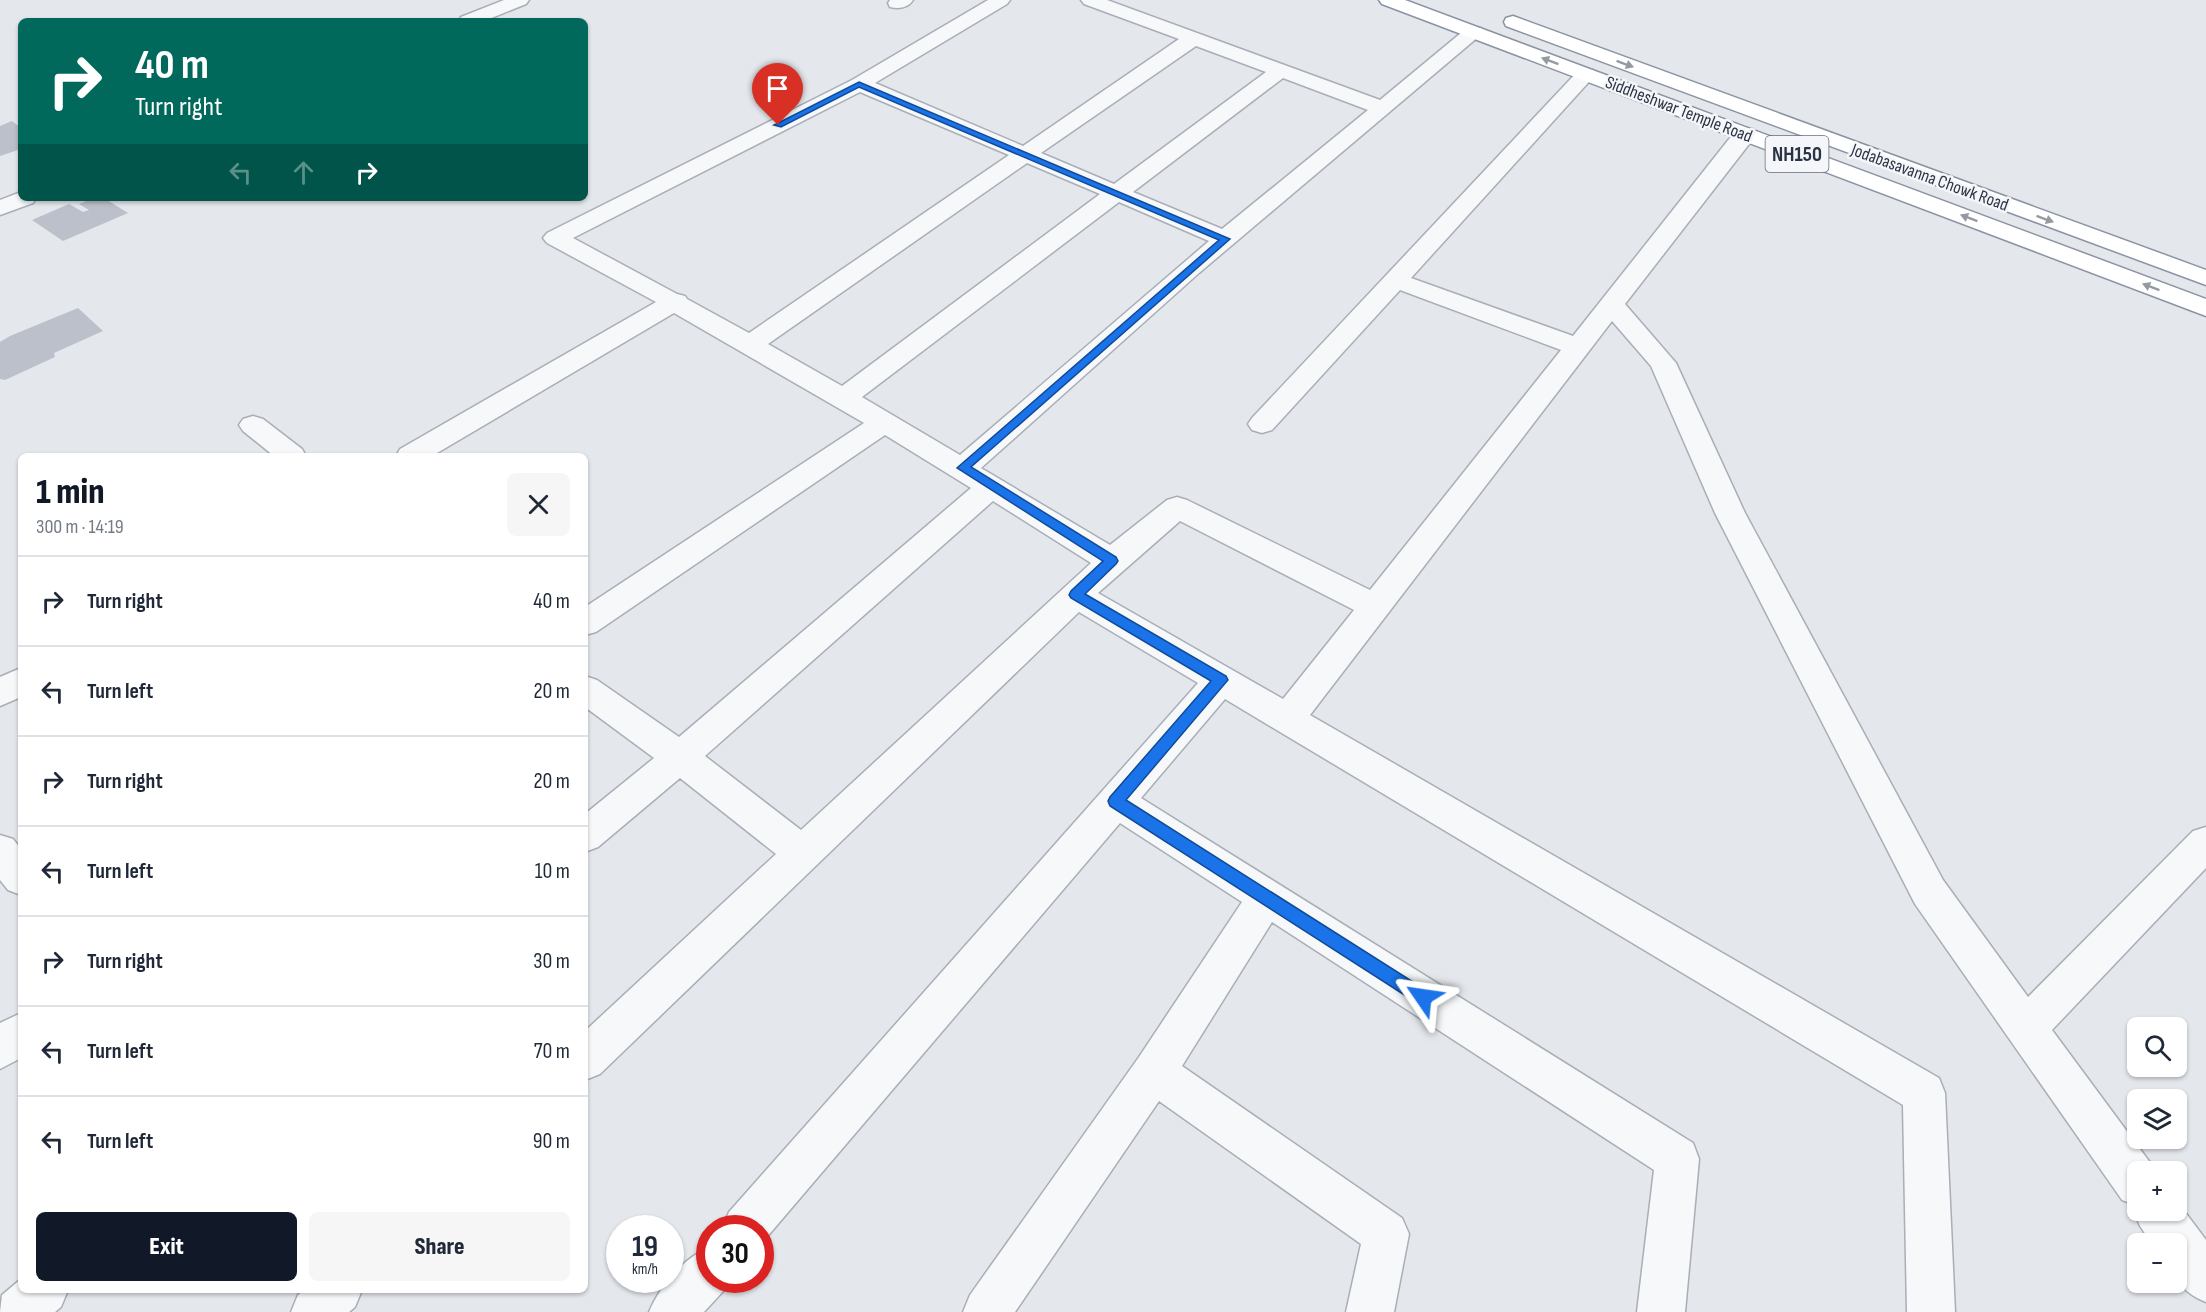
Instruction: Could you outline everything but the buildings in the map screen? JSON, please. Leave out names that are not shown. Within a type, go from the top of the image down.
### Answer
[{"type":"highway","name":"Siddheshwar Temple Road","points":[[1388,0],[2206,308]]},
{"type":"highway","name":"Jodabasavanna Chowk Road","points":[[1496,16],[2206,278]]},
{"type":"street","points":[[475,18],[520,0]]},
{"type":"street","points":[[1001,0],[859,84],[555,237],[676,301],[885,422],[1112,561]]},
{"type":"street","points":[[1090,0],[1383,108]]},
{"type":"street","points":[[963,468],[1226,239],[1474,32]]},
{"type":"street","points":[[749,345],[1194,38]]},
{"type":"street","points":[[843,398],[1281,70]]},
{"type":"street","points":[[1262,424],[1586,75]]},
{"type":"street","points":[[859,84],[1226,239]]},
{"type":"street","points":[[1287,719],[1745,134]]},
{"type":"street","points":[[0,208],[18,201]]},
{"type":"street","points":[[1395,280],[1578,347]]},
{"type":"street","points":[[415,453],[676,301]]},
{"type":"street","points":[[1611,304],[1663,363],[1730,513],[1929,892],[2127,1169]]},
{"type":"street","points":[[588,621],[885,422]]},
{"type":"street","points":[[253,424],[288,453]]},
{"type":"street","points":[[588,834],[680,757],[992,486]]},
{"type":"street","points":[[588,1056],[1112,561],[1177,507],[1374,606]]},
{"type":"street","points":[[1076,595],[1924,1093],[1931,1312]]},
{"type":"street","points":[[757,1215],[1221,680]]},
{"type":"street","points":[[0,693],[18,683]]},
{"type":"street","points":[[588,690],[680,757],[804,854]]},
{"type":"street","points":[[1116,801],[1677,1159],[1661,1312]]},
{"type":"street","points":[[2026,1028],[2206,843]]},
{"type":"street","points":[[0,851],[18,874]]},
{"type":"street","points":[[987,1312],[1154,1071],[1266,898]]},
{"type":"street","points":[[0,1048],[18,1035]]},
{"type":"street","points":[[1154,1071],[1386,1234],[1370,1312]]},
{"type":"street","points":[[2164,1221],[2206,1279]]},
{"type":"street","points":[[673,1312],[696,1286]]},
{"type":"street","points":[[19,1312],[41,1293]]},
{"type":"route","points":[[778,125],[859,84],[1226,239],[963,468],[1112,561],[1076,595],[1221,680],[1116,801],[1423,997]]}]
